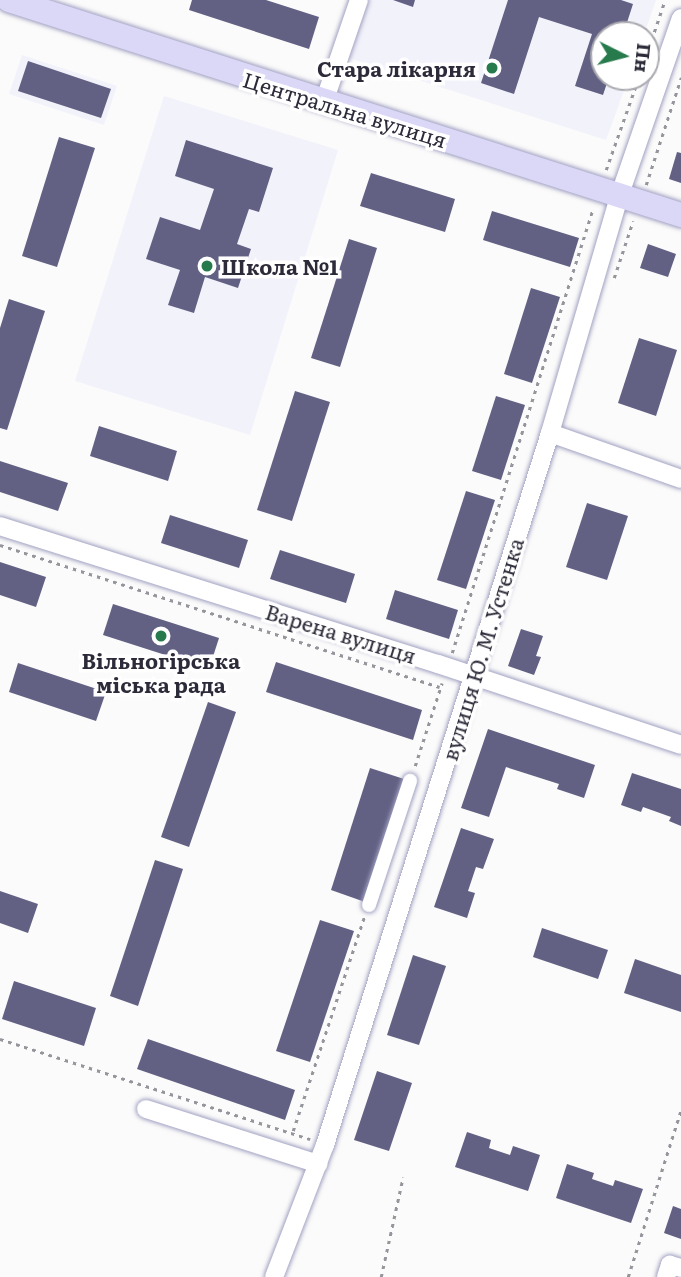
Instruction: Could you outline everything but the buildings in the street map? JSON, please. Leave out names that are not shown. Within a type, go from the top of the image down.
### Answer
[{"type":"main road","name":"Центральна вулиця","points":[[9,0],[681,215]]},
{"type":"street","points":[[324,102],[359,0]]},
{"type":"street","name":"вулиця Ю. М. Устенка","points":[[274,1277],[325,1144],[550,433],[610,191],[681,18]]},
{"type":"street","points":[[550,433],[681,479]]},
{"type":"street","name":"Варена вулиця","points":[[0,526],[447,667],[681,745]]},
{"type":"street","points":[[369,905],[410,781]]},
{"type":"street","points":[[146,1109],[318,1164]]},
{"type":"street","points":[[666,1277],[670,1265],[681,1268]]},
{"type":"path","points":[[658,21],[665,0]]},
{"type":"path","points":[[410,781],[610,191],[635,91]]},
{"type":"path","points":[[0,545],[441,687]]},
{"type":"path","points":[[293,1132],[369,905]]},
{"type":"path","points":[[0,1040],[325,1144]]},
{"type":"path","points":[[628,1277],[681,1110]]},
{"type":"path","points":[[381,1277],[402,1177]]},
{"type":"shaded area","name":"Стара лікарня","points":[[369,0],[656,0],[649,21],[590,21],[590,91],[624,91],[606,140],[349,58]]},
{"type":"shaded area","points":[[22,55],[117,86],[104,125],[9,94]]},
{"type":"shaded area","name":"Школа №1","points":[[164,96],[338,150],[250,435],[75,381]]},
{"type":"place","name":"Стара лікарня","points":[[492,68]]},
{"type":"place","name":"Школа №1","points":[[207,266]]},
{"type":"place","name":"Вільногірська міська рада","points":[[161,636]]}]
